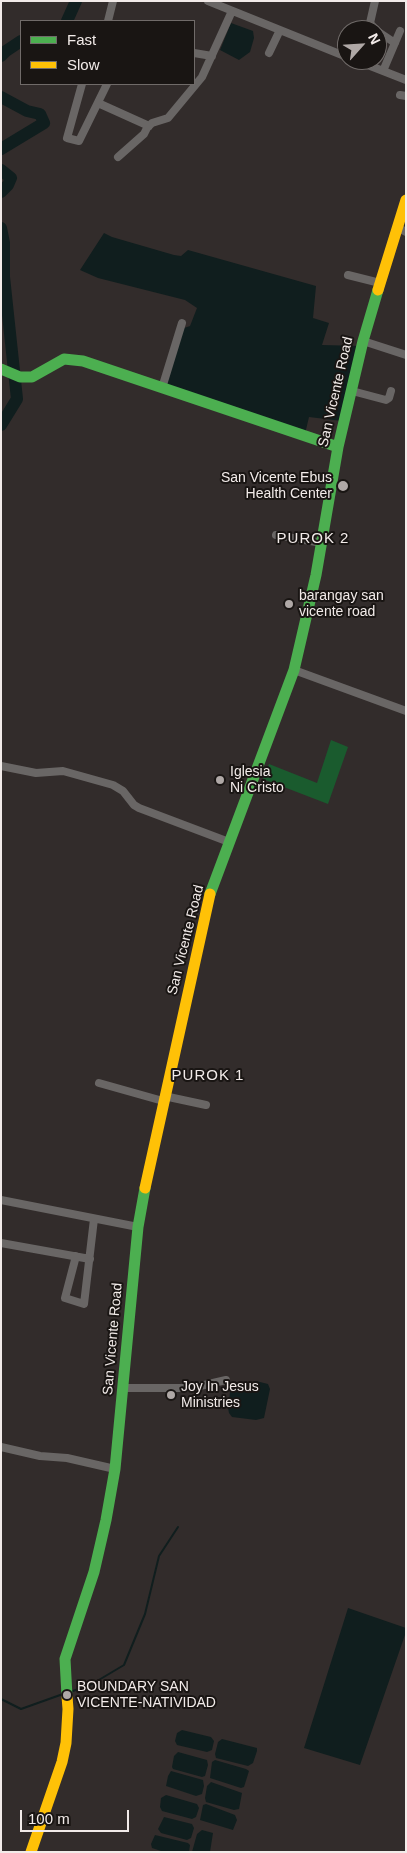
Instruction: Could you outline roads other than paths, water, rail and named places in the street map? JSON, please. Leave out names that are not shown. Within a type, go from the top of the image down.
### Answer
[{"type":"street","points":[[109,20],[113,1]]},
{"type":"street","points":[[208,1],[337,53]]},
{"type":"street","points":[[371,20],[375,1]]},
{"type":"street","points":[[118,157],[144,134],[149,126],[168,118],[202,77],[232,11]]},
{"type":"street","points":[[269,54],[280,30]]},
{"type":"street","points":[[383,72],[400,31]]},
{"type":"street","points":[[387,38],[395,43]]},
{"type":"street","points":[[195,53],[212,56]]},
{"type":"street","points":[[378,70],[406,80]]},
{"type":"street","points":[[82,85],[67,138],[79,141],[107,85]]},
{"type":"street","points":[[98,103],[149,126]]},
{"type":"street","name":"San Vicente Road","points":[[31,1852],[62,1762],[66,1743],[68,1709],[64,1682],[65,1659],[94,1572],[115,1469],[138,1227],[164,1098],[211,892],[294,670],[316,575],[338,446],[363,341],[380,283],[402,229],[405,204]]},
{"type":"street","points":[[348,275],[380,283]]},
{"type":"street","points":[[162,388],[182,323]]},
{"type":"street","points":[[363,341],[406,355]]},
{"type":"street","points":[[4,371],[20,376],[32,377],[69,358],[83,361],[338,446]]},
{"type":"street","points":[[352,391],[386,400],[392,391]]},
{"type":"street","points":[[276,535],[322,543]]},
{"type":"street","points":[[294,670],[406,711]]},
{"type":"street","points":[[1,766],[36,773],[63,771],[113,785],[123,791],[138,808],[229,842]]},
{"type":"street","points":[[99,1083],[164,1098],[206,1105]]},
{"type":"street","points":[[1,1200],[138,1227]]},
{"type":"street","points":[[76,1256],[65,1298],[84,1304],[94,1219]]},
{"type":"street","points":[[1,1243],[90,1259]]},
{"type":"street","points":[[124,1388],[181,1388],[226,1380]]},
{"type":"street","points":[[1,1447],[40,1456],[67,1458],[115,1469]]},
{"type":"waterway","points":[[67,20],[76,1]]},
{"type":"waterway","points":[[1,56],[20,42]]},
{"type":"waterway","points":[[1,97],[27,111],[40,114],[44,123],[1,149]]},
{"type":"waterway","points":[[1,170],[11,178],[8,185],[1,192]]},
{"type":"waterway","points":[[1,228],[4,243],[4,277],[17,399],[1,425]]},
{"type":"waterway","points":[[70,1692],[92,1684],[124,1665],[145,1614],[159,1556],[178,1527]]},
{"type":"waterway","points":[[1,1699],[21,1709],[63,1694]]},
{"type":"place","name":"San Vicente Ebus Health Center","points":[[343,486]]},
{"type":"place","name":"barangay san vicente road","points":[[289,604]]},
{"type":"place","name":"Iglesia Ni Cristo","points":[[220,780]]},
{"type":"place","name":"Joy In Jesus Ministries","points":[[171,1395]]},
{"type":"place","name":"BOUNDARY SAN VICENTE-NATIVIDAD","points":[[67,1695]]},
{"type":"district","name":"PUROK 2","points":[[313,539]]},
{"type":"district","name":"PUROK 1","points":[[208,1076]]}]
